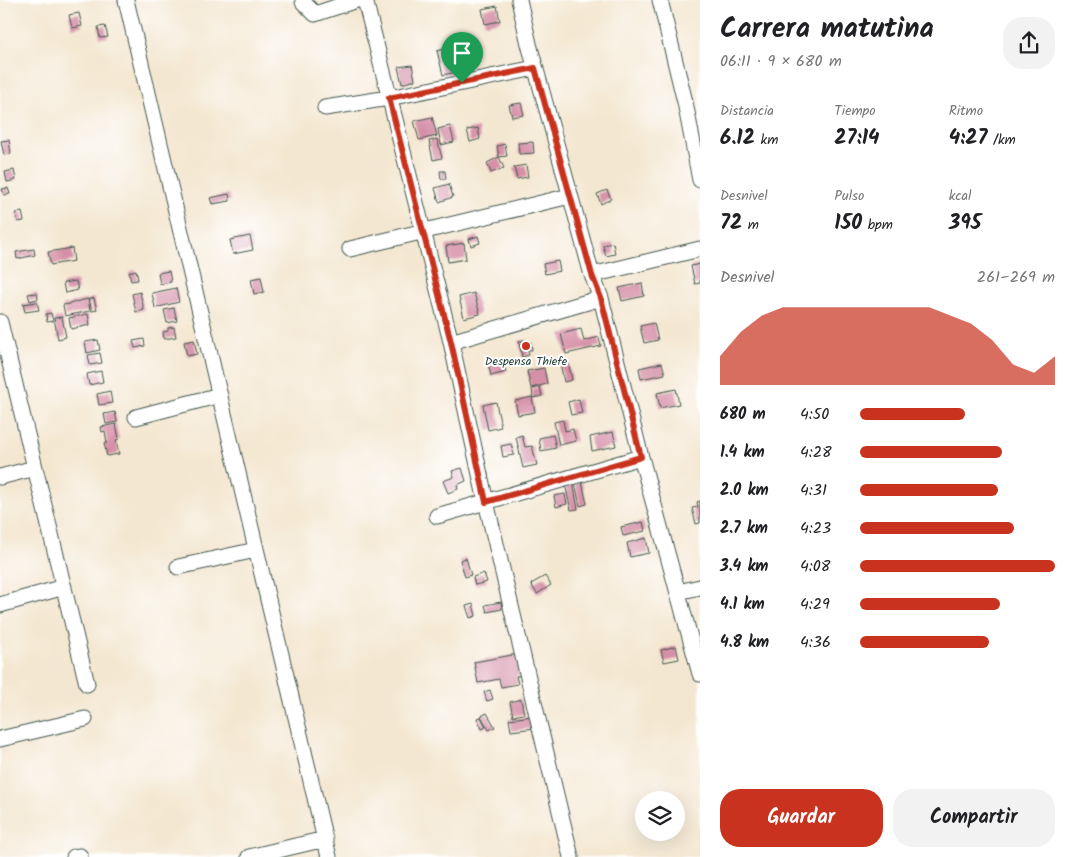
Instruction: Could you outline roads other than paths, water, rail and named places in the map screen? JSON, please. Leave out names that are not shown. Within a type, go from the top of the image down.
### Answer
[{"type":"street","points":[[126,0],[329,857]]},
{"type":"street","points":[[303,0],[315,14],[358,0]]},
{"type":"street","points":[[366,0],[451,342],[486,502],[571,857]]},
{"type":"street","points":[[519,0],[535,68],[592,275],[601,298],[641,457],[700,674]]},
{"type":"street","points":[[660,0],[685,102],[700,180]]},
{"type":"street","points":[[325,108],[389,98],[535,68]]},
{"type":"street","points":[[350,249],[570,196]]},
{"type":"street","points":[[592,275],[700,249]]},
{"type":"street","points":[[451,342],[601,298]]},
{"type":"street","points":[[0,322],[3,345],[87,684]]},
{"type":"street","points":[[136,417],[220,395]]},
{"type":"street","points":[[437,516],[641,457]]},
{"type":"street","points":[[0,477],[35,468]]},
{"type":"street","points":[[178,567],[256,550]]},
{"type":"street","points":[[0,605],[64,587]]},
{"type":"street","points":[[678,592],[700,588]]},
{"type":"street","points":[[0,739],[85,719]]},
{"type":"street","points":[[249,857],[324,839]]},
{"type":"place","name":"Despensa Thiefe","points":[[526,346]]}]
